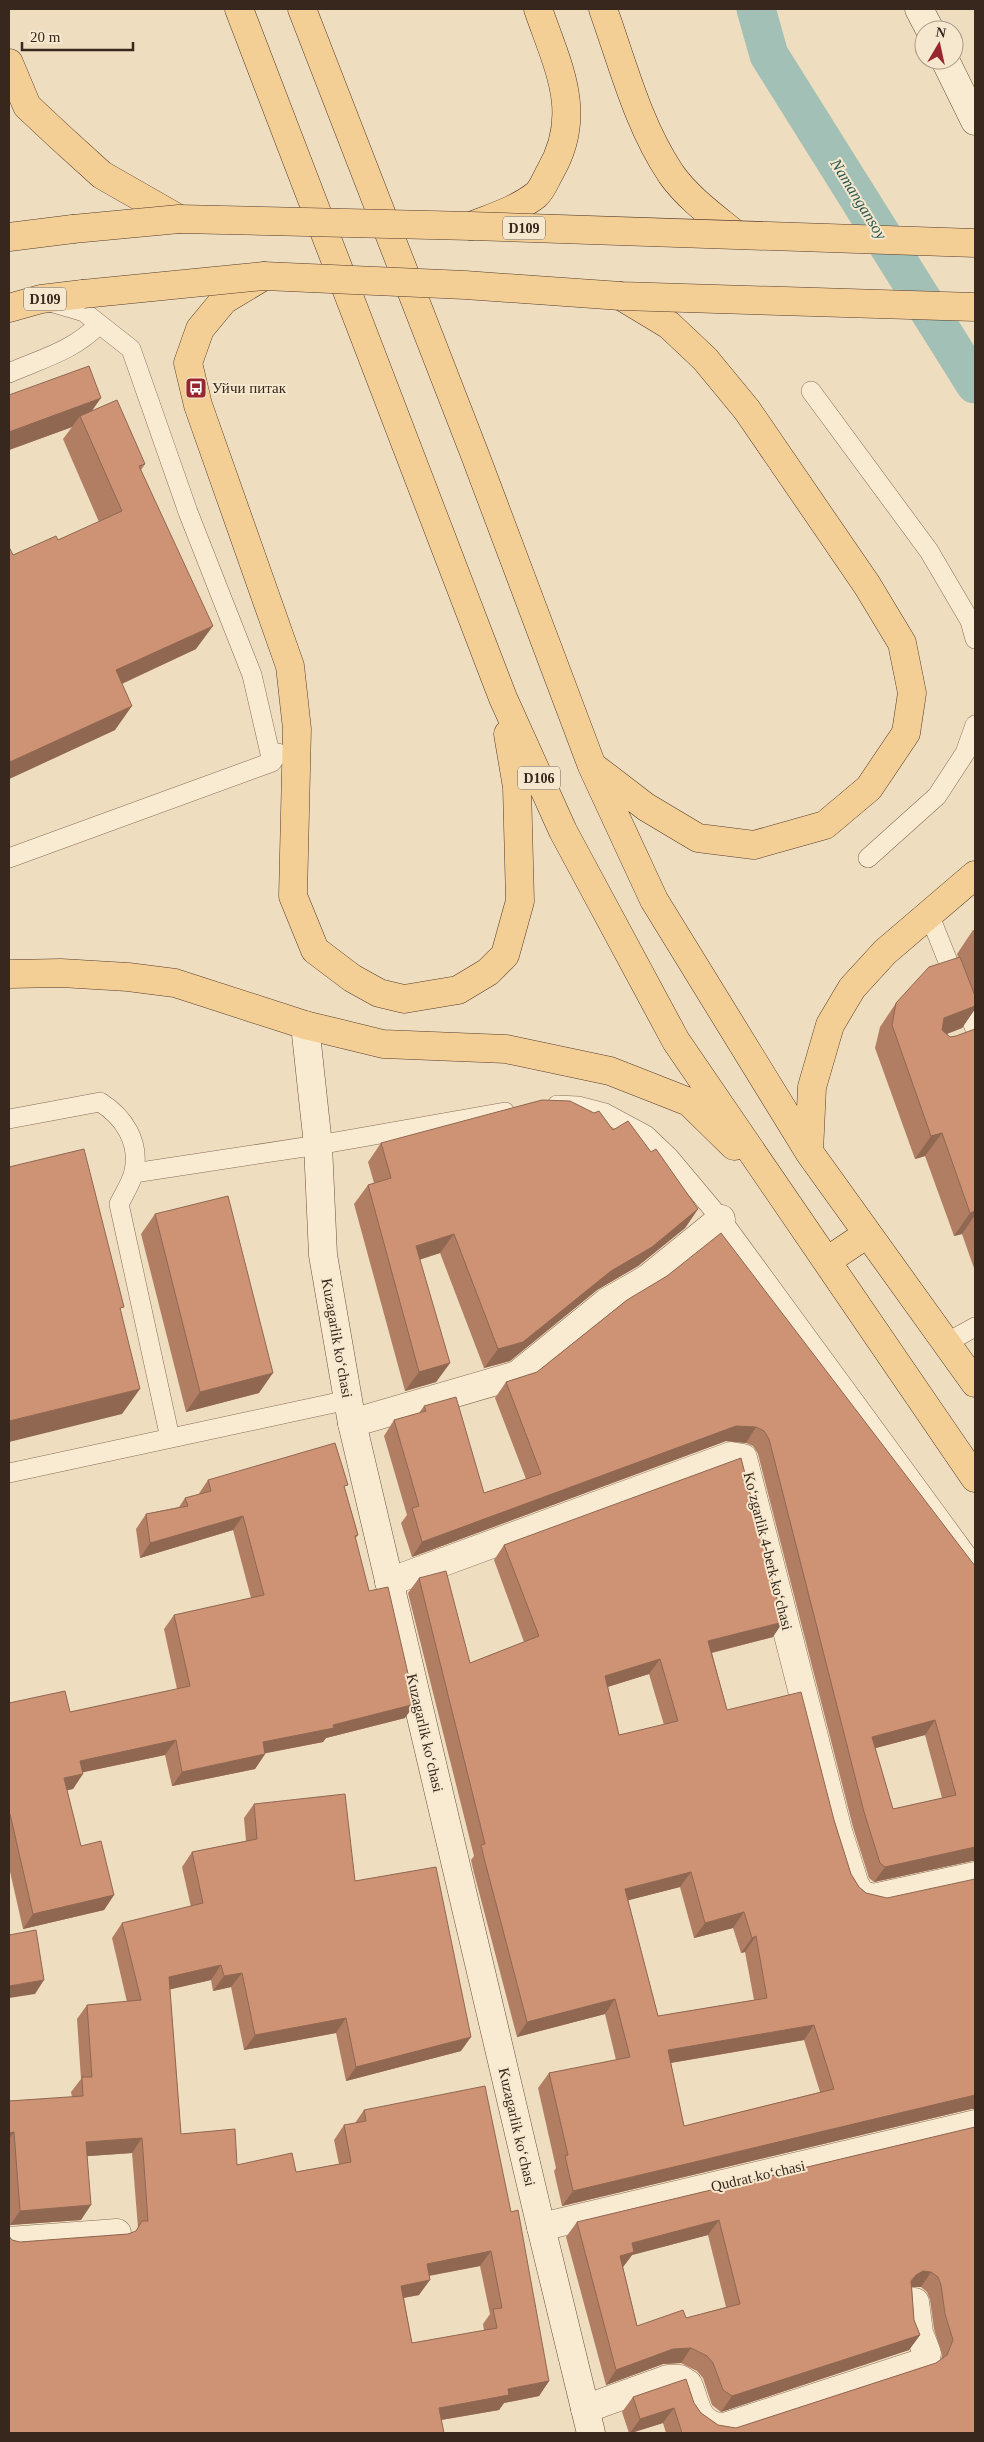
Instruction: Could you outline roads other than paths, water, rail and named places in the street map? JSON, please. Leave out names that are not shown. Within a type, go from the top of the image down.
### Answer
[{"type":"main road","name":"D106","points":[[239,9],[502,698],[563,831],[676,1041],[975,1478]]},
{"type":"main road","points":[[302,9],[475,455],[592,766],[654,900],[808,1152],[975,1383]]},
{"type":"main road","points":[[471,226],[511,210],[537,194],[556,162],[567,129],[567,103],[562,78],[538,9]]},
{"type":"main road","points":[[603,9],[645,128],[672,175],[702,208],[735,234]]},
{"type":"main road","points":[[9,64],[28,106],[59,136],[102,175],[179,219]]},
{"type":"main road","name":"D109","points":[[9,237],[179,219],[471,226],[975,243]]},
{"type":"main road","points":[[264,276],[224,300],[200,329],[188,363],[198,405],[290,666],[297,729],[293,896],[315,950],[352,978],[378,993],[404,999],[458,990],[488,972],[505,956],[520,901],[517,786],[502,698]]},
{"type":"main road","name":"D109","points":[[9,308],[41,299],[264,276],[465,285],[621,296],[975,307]]},
{"type":"main road","points":[[592,766],[646,807],[698,838],[754,845],[825,825],[870,788],[906,733],[912,693],[902,643],[867,585],[747,410],[705,359],[669,325],[621,296]]},
{"type":"main road","points":[[808,1152],[812,1087],[830,1025],[852,988],[885,952],[975,875]]},
{"type":"main road","points":[[9,974],[99,975],[175,983],[305,1025],[383,1044],[506,1050],[610,1071],[689,1102],[783,1195]]},
{"type":"main road","points":[[827,1261],[867,1234]]},
{"type":"street","points":[[950,70],[975,121]]},
{"type":"street","name":"Kuzagarlik koʻchasi","points":[[305,1025],[318,1145],[323,1254],[350,1412],[540,2227],[588,2421]]},
{"type":"street","points":[[350,1412],[517,1375],[607,1302],[654,1273],[721,1219]]},
{"type":"street","name":"Koʻzgarlik 4-berk koʻchasi","points":[[389,1582],[731,1456],[744,1458],[838,1831],[855,1884],[861,1894],[873,1898],[975,1876]]},
{"type":"street","name":"Qudrat koʻchasi","points":[[540,2227],[975,2124]]},
{"type":"street","points":[[9,2241],[117,2233]]},
{"type":"street","points":[[588,2421],[668,2379],[680,2379],[688,2384],[699,2416],[708,2424],[721,2428],[922,2363],[926,2359],[927,2353],[919,2333],[915,2302]]},
{"type":"lane","points":[[41,299],[84,312],[131,349],[188,512],[252,675],[272,762]]},
{"type":"lane","points":[[9,372],[61,351],[86,338],[99,324]]},
{"type":"lane","points":[[810,391],[929,551],[970,621],[975,640]]},
{"type":"lane","points":[[868,858],[937,796],[965,753],[975,725]]},
{"type":"lane","points":[[9,858],[272,762],[297,729]]},
{"type":"lane","points":[[929,914],[975,1029]]},
{"type":"lane","points":[[9,1118],[100,1102],[114,1111],[127,1128],[135,1155],[134,1173],[119,1204],[170,1438]]},
{"type":"lane","points":[[542,1106],[578,1106],[605,1113],[646,1136],[669,1157],[721,1219],[975,1566]]},
{"type":"lane","points":[[134,1173],[318,1145],[522,1109]]},
{"type":"lane","points":[[946,1343],[975,1327]]},
{"type":"lane","points":[[9,1473],[170,1438],[350,1412]]},
{"type":"waterway","name":"Namangansoy","points":[[756,9],[769,55],[975,384]]},
{"type":"place","name":"Уйчи питак","points":[[196,388]]}]
